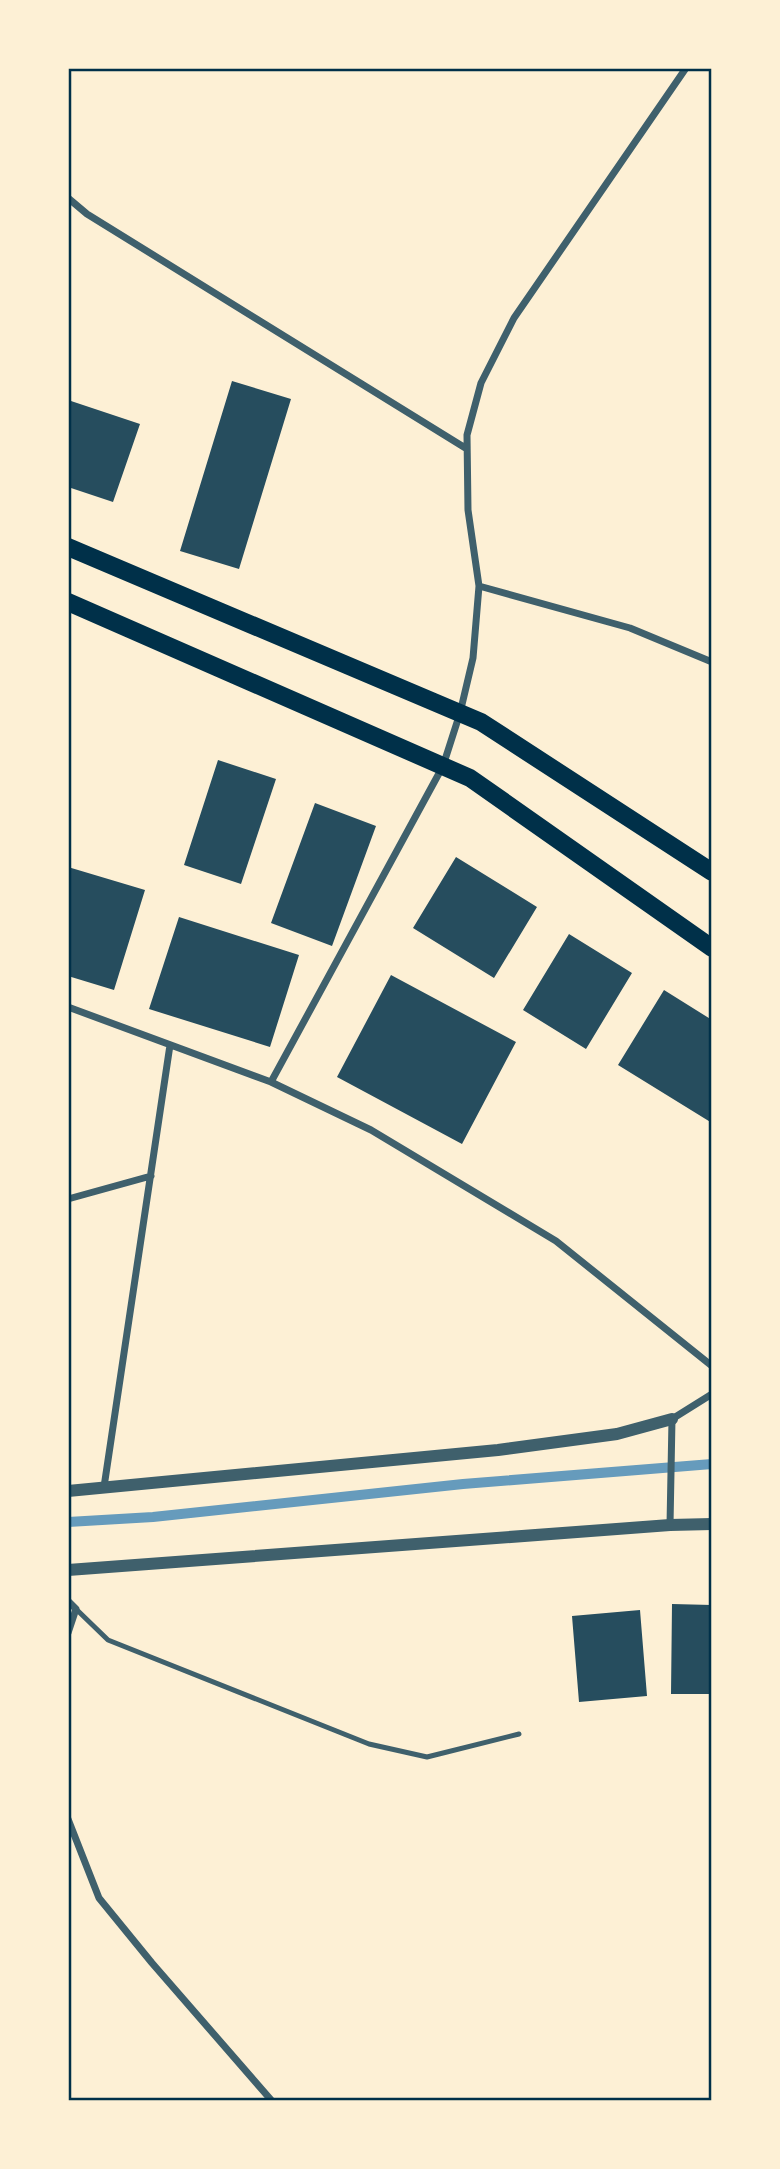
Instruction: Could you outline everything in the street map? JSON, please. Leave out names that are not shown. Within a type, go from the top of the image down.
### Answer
[{"type":"main road","points":[[68,547],[481,722],[712,872]]},
{"type":"main road","points":[[68,602],[470,778],[712,948]]},
{"type":"street","points":[[271,1082],[443,766],[460,713],[473,658],[479,586],[468,510],[467,435],[481,383],[514,318],[686,68]]},
{"type":"street","points":[[68,198],[87,214],[467,449]]},
{"type":"street","points":[[479,586],[630,628],[712,662]]},
{"type":"street","points":[[68,1007],[271,1082],[371,1130],[556,1241],[712,1366]]},
{"type":"street","points":[[104,1487],[170,1045]]},
{"type":"street","points":[[68,1199],[151,1176]]},
{"type":"street","points":[[68,1491],[498,1450],[617,1434],[672,1419],[712,1394]]},
{"type":"street","points":[[670,1525],[672,1419]]},
{"type":"street","points":[[68,1570],[712,1524]]},
{"type":"street","points":[[68,1601],[76,1609],[68,1633]]},
{"type":"street","points":[[68,1819],[99,1898],[272,2101]]},
{"type":"lane","points":[[76,1609],[108,1640],[369,1744],[427,1757],[519,1734]]},
{"type":"building","points":[[232,381],[291,399],[239,569],[180,551]]},
{"type":"building","points":[[68,400],[140,424],[113,502],[68,487]]},
{"type":"building","points":[[218,760],[276,779],[241,884],[184,865]]},
{"type":"building","points":[[315,803],[376,826],[332,946],[271,923]]},
{"type":"building","points":[[456,857],[537,907],[494,978],[413,928]]},
{"type":"building","points":[[68,867],[145,890],[114,990],[68,976]]},
{"type":"building","points":[[179,917],[299,955],[270,1047],[149,1009]]},
{"type":"building","points":[[569,934],[632,973],[586,1049],[523,1010]]},
{"type":"building","points":[[391,975],[516,1042],[462,1144],[337,1077]]},
{"type":"building","points":[[664,990],[712,1020],[712,1123],[618,1065]]},
{"type":"building","points":[[672,1604],[712,1605],[712,1694],[671,1694]]},
{"type":"building","points":[[640,1610],[647,1696],[579,1702],[572,1616]]},
{"type":"waterway","points":[[68,1522],[153,1517],[463,1484],[712,1464]]}]
